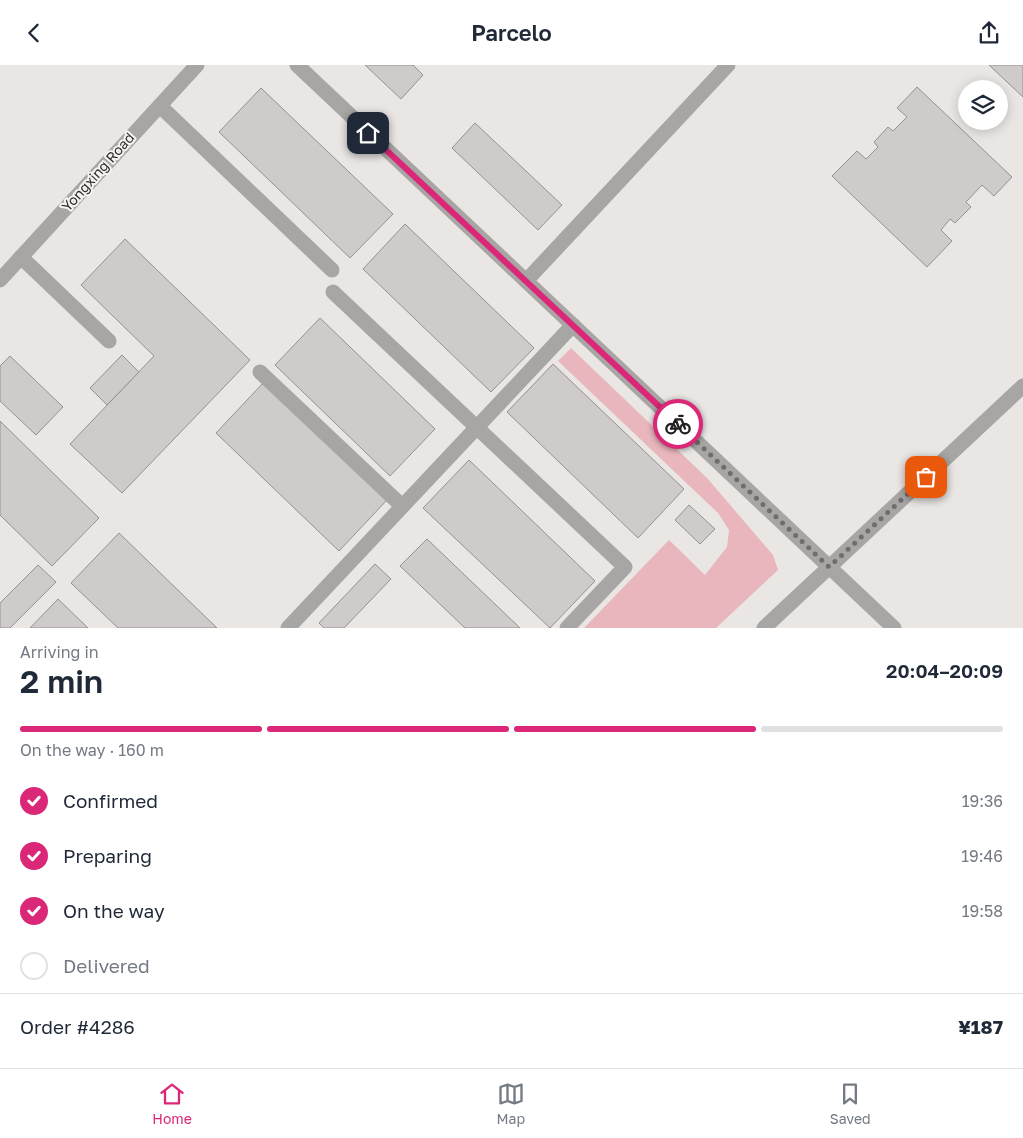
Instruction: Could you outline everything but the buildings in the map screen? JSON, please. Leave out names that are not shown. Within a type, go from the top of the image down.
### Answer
[{"type":"street","name":"Yongxing Road","points":[[0,280],[197,65]]},
{"type":"street","points":[[297,65],[894,628]]},
{"type":"street","points":[[526,281],[728,65]]},
{"type":"street","points":[[160,105],[332,270]]},
{"type":"street","points":[[21,257],[109,341]]},
{"type":"street","points":[[333,291],[625,567],[567,628]]},
{"type":"street","points":[[288,628],[573,325]]},
{"type":"street","points":[[260,372],[402,506]]},
{"type":"street","points":[[764,628],[1023,386]]},
{"type":"shaded area","points":[[571,348],[707,478],[773,555],[778,570],[716,628],[584,628],[669,540],[705,575],[727,547],[729,530],[718,513],[558,361]]},
{"type":"way so far","points":[[678,424],[829,567],[926,477]]},
{"type":"route","points":[[368,133],[678,424]]}]
